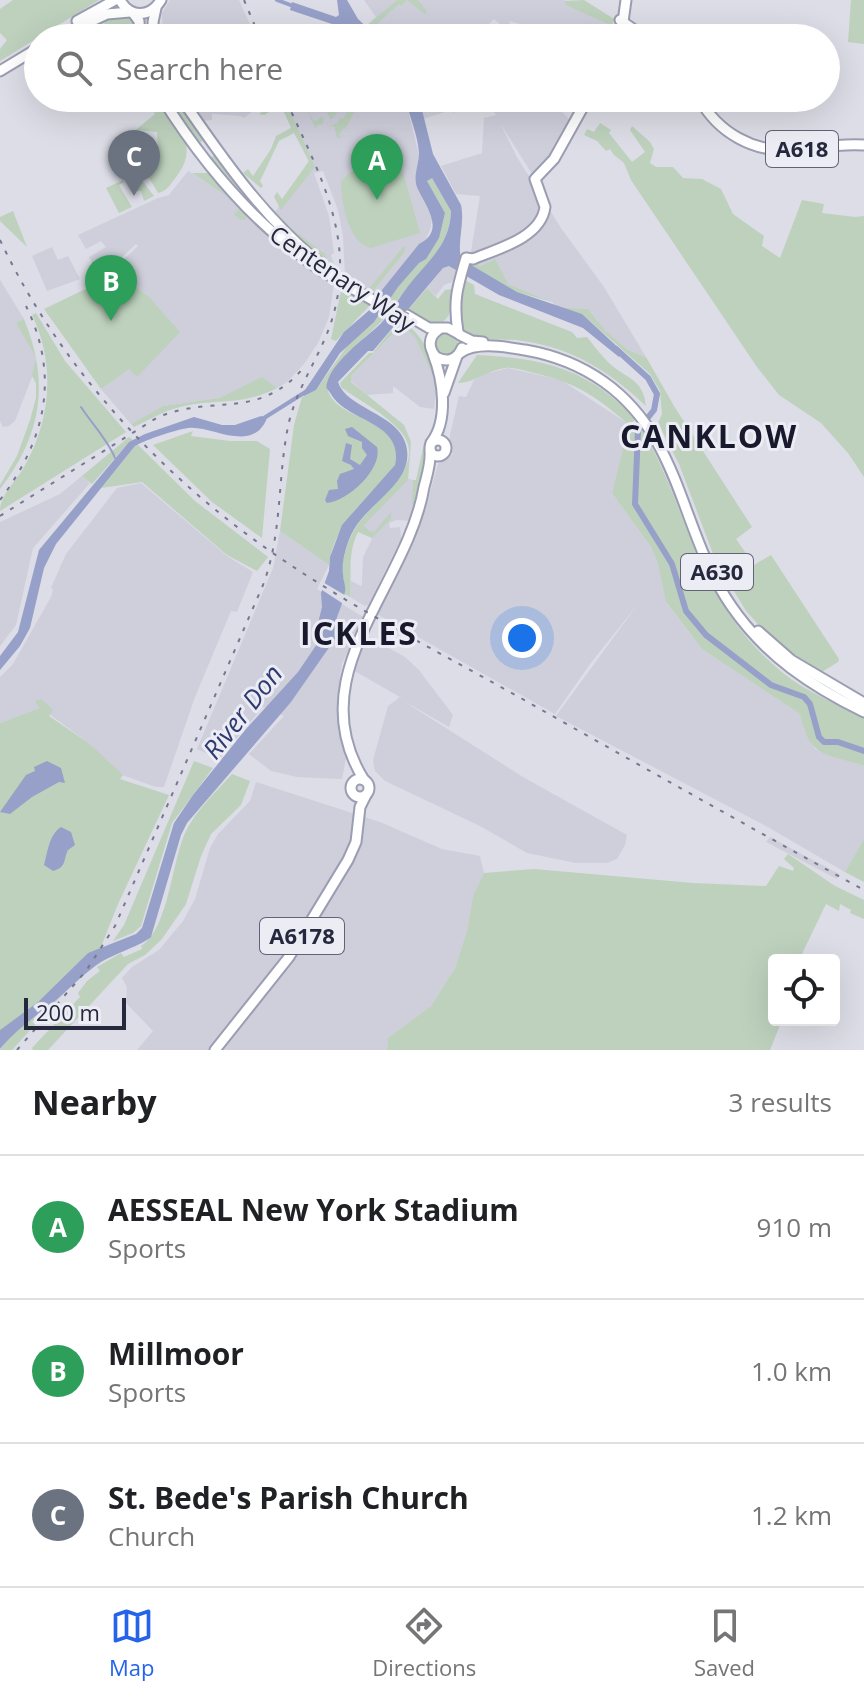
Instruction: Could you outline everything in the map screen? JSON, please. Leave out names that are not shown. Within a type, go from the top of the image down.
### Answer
[{"type":"main road","points":[[72,24],[117,0],[132,12],[139,24]]},
{"type":"main road","points":[[620,24],[626,0]]},
{"type":"main road","points":[[86,24],[107,14],[143,14],[158,4]]},
{"type":"main road","points":[[153,24],[158,4]]},
{"type":"main road","points":[[622,18],[628,24]]},
{"type":"main road","points":[[0,68],[24,53]]},
{"type":"main road","name":"Centenary Way","points":[[172,112],[253,215],[269,230],[324,269],[406,317],[429,328],[441,329]]},
{"type":"main road","name":"Centenary Way","points":[[191,112],[255,196],[324,269]]},
{"type":"main road","points":[[441,400],[462,342],[454,312],[466,260],[526,235],[539,223],[545,210],[535,182],[554,159],[580,112]]},
{"type":"main road","name":"A618","points":[[710,112],[723,130],[758,146],[789,150],[838,143],[864,145]]},
{"type":"main road","name":"A630","points":[[255,196],[273,221],[269,230]]},
{"type":"main road","points":[[424,492],[430,447],[439,426],[441,400],[441,378],[431,338],[454,312]]},
{"type":"main road","name":"Centenary Way","points":[[406,317],[421,332],[432,351]]},
{"type":"main road","name":"A630","points":[[441,329],[472,341],[527,345],[566,356],[616,385],[643,414],[673,461],[706,550],[732,600],[758,631],[791,660],[864,703]]},
{"type":"main road","name":"A630","points":[[432,351],[443,360],[472,347],[500,347],[558,358],[597,378],[643,414]]},
{"type":"main road","points":[[359,781],[343,709],[346,676],[358,643],[417,517],[436,461],[446,451],[439,426]]},
{"type":"main road","name":"A630","points":[[655,432],[697,540],[719,587],[740,618],[791,671],[864,712]]},
{"type":"main road","points":[[430,447],[437,440],[444,442]]},
{"type":"main road","points":[[430,447],[435,456],[441,456]]},
{"type":"main road","points":[[822,680],[829,694]]},
{"type":"main road","points":[[359,781],[351,788],[360,807]]},
{"type":"main road","points":[[353,795],[366,795],[369,786],[359,781]]},
{"type":"main road","name":"A6178","points":[[215,1050],[289,957],[348,860],[358,833],[360,807],[366,795]]},
{"type":"shaded area","points":[[170,0],[239,0],[250,24],[162,24],[162,13]]},
{"type":"shaded area","points":[[364,0],[565,0],[567,5],[613,24],[520,24],[510,21],[509,24],[500,24],[494,19],[489,24],[368,24],[376,17]]},
{"type":"shaded area","points":[[193,112],[252,112],[244,118],[212,114],[212,120],[199,121]]},
{"type":"shaded area","points":[[284,112],[408,112],[419,155],[415,182],[432,219],[425,241],[378,296],[345,276],[338,210],[323,171],[314,173],[329,216],[334,253],[331,255],[336,271],[329,317],[318,343],[304,364],[277,388],[262,378],[219,398],[163,406],[131,424],[101,389],[129,368],[137,376],[149,297],[114,269],[138,246],[136,244],[100,278],[89,257],[106,247],[101,241],[86,249],[78,235],[169,195],[188,171],[238,203],[263,230],[309,162]]},
{"type":"shaded area","points":[[422,112],[445,112],[423,119]]},
{"type":"shaded area","points":[[494,112],[562,112],[570,120],[571,124],[550,162],[535,174],[532,174],[500,123],[561,228],[604,287],[646,357],[628,350],[605,330],[588,309],[557,307],[552,302],[508,284],[481,266],[469,264],[480,196],[456,194],[441,166],[482,153],[484,118],[496,115]]},
{"type":"shaded area","points":[[52,247],[58,260],[68,256],[80,279],[47,291],[32,256]]},
{"type":"shaded area","points":[[449,266],[456,269],[452,282],[444,285],[436,296],[427,288],[443,268]]},
{"type":"shaded area","points":[[0,280],[24,319],[16,323],[36,358],[35,369],[15,421],[3,427],[0,421]]},
{"type":"shaded area","points":[[402,325],[415,337],[435,377],[434,409],[420,407],[393,386],[393,393],[367,395],[351,381],[351,376]]},
{"type":"shaded area","points":[[508,368],[561,380],[630,425],[612,493],[651,547],[667,604],[702,649],[800,714],[804,730],[815,749],[864,766],[864,839],[845,872],[766,826],[556,716],[638,604],[555,714],[377,614],[424,514],[438,464],[453,454],[450,435],[459,396],[466,397],[474,380]]},
{"type":"shaded area","points":[[82,476],[90,483],[33,548],[16,625],[0,646],[0,522],[60,494]]},
{"type":"shaded area","points":[[406,478],[422,483],[412,521],[389,523],[390,528],[400,527],[401,539],[365,606],[350,597],[351,581],[362,584],[363,557],[372,539],[364,524]]},
{"type":"shaded area","points":[[141,483],[227,556],[253,572],[237,612],[231,611],[195,697],[164,787],[122,775],[90,744],[41,708],[0,723],[0,677],[13,664],[51,597],[51,588],[66,554],[117,488]]},
{"type":"shaded area","points":[[280,531],[329,565],[317,589],[365,618],[342,663],[337,702],[347,753],[342,779],[297,777],[271,771],[249,754],[284,716],[263,707],[219,759],[197,749],[273,568]]},
{"type":"shaded area","points":[[367,636],[405,657],[419,670],[453,715],[449,727],[402,700],[523,777],[627,835],[617,859],[607,863],[576,863],[527,853],[480,826],[385,781],[375,771],[373,760],[388,706],[400,697],[351,669]]},
{"type":"shaded area","points":[[256,782],[380,822],[442,849],[480,856],[484,873],[473,896],[467,931],[455,968],[431,1006],[388,1038],[387,1050],[137,1050],[153,1031],[126,1003],[127,987],[122,978],[132,967],[159,950],[183,921],[195,899],[210,848],[218,834],[250,801]]},
{"type":"shaded area","points":[[770,837],[839,874],[837,879],[766,842]]},
{"type":"green space","points":[[13,0],[99,0],[60,24],[24,24],[24,46],[0,61],[0,49],[7,40],[0,33],[0,9]]},
{"type":"green space","points":[[397,0],[407,0],[377,24],[368,24]]},
{"type":"green space","points":[[407,0],[418,0],[427,12],[425,14]]},
{"type":"green space","points":[[584,0],[614,19],[613,24],[566,5],[565,1]]},
{"type":"green space","points":[[851,0],[864,0],[864,44],[848,42]]},
{"type":"green space","points":[[117,14],[133,19],[134,24],[104,24]]},
{"type":"green space","points":[[168,112],[184,136],[186,146],[183,166],[168,187],[158,193],[148,176],[137,167],[122,174],[119,172],[122,155],[130,164],[138,162],[145,165],[158,152],[157,132],[138,130],[120,148],[115,169],[110,160],[114,148],[155,114]]},
{"type":"green space","points":[[178,112],[186,112],[204,140],[199,143]]},
{"type":"green space","points":[[284,112],[290,112],[315,167],[281,210],[274,197],[277,192],[282,199],[309,161],[294,133],[279,141],[260,181],[261,188],[243,173],[248,169],[253,176],[276,136],[291,128]]},
{"type":"green space","points":[[308,112],[313,120],[324,119],[322,126],[320,124],[315,128]]},
{"type":"green space","points":[[327,112],[336,112],[337,113],[331,120]]},
{"type":"green space","points":[[347,112],[354,112],[339,135],[341,137],[337,138],[334,126],[327,127],[343,119]]},
{"type":"green space","points":[[600,123],[611,130],[609,133],[632,162],[645,152],[630,130],[632,126],[654,149],[650,163],[656,167],[673,167],[683,178],[702,179],[721,189],[733,214],[764,236],[762,246],[780,258],[802,200],[824,204],[822,213],[864,216],[864,477],[848,453],[821,423],[779,395],[757,367],[631,180],[624,163],[610,149],[606,151],[597,141],[584,135],[587,129],[594,132]]},
{"type":"green space","points":[[216,153],[271,223],[270,225],[211,158]]},
{"type":"green space","points":[[399,158],[420,233],[371,248],[363,245],[351,230],[344,210],[341,181],[354,169]]},
{"type":"green space","points":[[192,173],[212,173],[237,203]]},
{"type":"green space","points":[[137,174],[154,196],[144,201],[141,191],[135,191],[129,177]]},
{"type":"green space","points":[[429,177],[451,211],[449,226],[438,250],[395,304],[390,298],[429,251],[441,228],[445,213],[427,181]]},
{"type":"green space","points":[[123,180],[119,185],[132,207],[119,213],[106,188]]},
{"type":"green space","points":[[237,203],[247,215],[246,219],[241,220],[234,214],[240,208]]},
{"type":"green space","points":[[271,207],[292,229],[325,254],[330,267],[314,256]]},
{"type":"green space","points":[[13,211],[27,247],[0,221],[0,217]]},
{"type":"green space","points":[[406,247],[403,254],[372,292],[368,290]]},
{"type":"green space","points":[[495,259],[508,284],[552,302],[517,292],[469,266],[472,263],[481,266]]},
{"type":"green space","points":[[114,269],[149,297],[180,332],[137,377],[129,369],[101,389],[44,309],[98,283]]},
{"type":"green space","points":[[463,279],[474,285],[475,294],[572,332],[577,338],[587,337],[609,363],[637,384],[646,406],[604,372],[558,349],[517,340],[474,338],[463,332],[458,321],[458,307]]},
{"type":"green space","points":[[342,286],[372,303],[336,341],[331,339]]},
{"type":"green space","points":[[427,288],[438,299],[445,290],[452,289],[447,318],[431,326],[406,312]]},
{"type":"green space","points":[[557,307],[588,309],[605,330],[628,350],[646,357],[752,527],[736,539],[754,565],[771,555],[839,659],[838,662],[820,673],[814,673],[772,640],[746,611],[715,559],[679,464],[658,423],[662,414],[660,391],[650,374],[582,314]]},
{"type":"green space","points":[[36,313],[65,361],[126,432],[0,511],[5,495],[32,451],[44,413],[47,373],[45,353],[32,315]]},
{"type":"green space","points":[[382,313],[387,315],[342,360],[327,386],[331,398],[341,407],[379,427],[389,436],[395,448],[395,465],[345,523],[332,550],[329,565],[280,531],[294,425],[302,397],[316,390],[350,342]]},
{"type":"green space","points":[[24,319],[32,342],[35,357],[16,323]]},
{"type":"green space","points":[[400,319],[426,347],[437,384],[415,337],[402,325],[351,376],[351,382],[404,425],[411,442],[408,480],[364,525],[374,532],[391,512],[391,519],[372,538],[358,532],[351,556],[350,597],[345,594],[342,571],[348,543],[359,523],[403,473],[408,446],[395,425],[341,387],[340,383],[369,353],[373,353]]},
{"type":"green space","points":[[446,332],[455,335],[458,344],[455,353],[446,356],[437,353],[434,344],[437,335]]},
{"type":"green space","points":[[477,355],[524,359],[569,371],[602,390],[636,418],[630,425],[643,430],[714,589],[732,619],[755,647],[792,680],[864,717],[864,766],[814,747],[800,714],[702,649],[666,602],[651,547],[612,493],[629,425],[584,391],[560,380],[521,370],[499,369],[458,383]]},
{"type":"green space","points":[[36,359],[39,386],[33,428],[25,449],[0,489],[17,456],[30,420],[36,398],[36,383],[32,376]]},
{"type":"green space","points":[[262,377],[277,388],[251,398],[180,407],[134,427],[131,424],[163,406],[219,398]]},
{"type":"green space","points":[[193,431],[191,436],[257,441],[270,449],[262,538],[212,502],[153,445]]},
{"type":"green space","points":[[129,437],[134,441],[129,442],[92,484],[82,476]]},
{"type":"green space","points":[[425,439],[428,440],[426,466],[416,504],[412,504],[413,480],[416,480]]},
{"type":"green space","points":[[137,444],[195,501],[268,557],[257,571],[227,555],[142,482],[101,488]]},
{"type":"green space","points":[[41,699],[53,710],[49,716],[90,744],[123,775],[120,779],[169,795],[100,949],[88,953],[38,1002],[0,1030],[0,723],[40,708],[35,701]]},
{"type":"green space","points":[[194,761],[213,768],[172,823],[141,926],[113,941],[124,925]]},
{"type":"green space","points":[[232,774],[250,781],[241,805],[211,834],[186,904],[162,939],[145,955],[128,964],[48,1050],[33,1050],[80,997],[78,993],[87,981],[100,971],[97,967],[121,953],[124,957],[142,949],[141,946],[150,938],[163,913],[187,829],[204,804]]},
{"type":"green space","points":[[864,839],[864,882],[845,872]]},
{"type":"green space","points":[[788,854],[835,886],[864,900],[864,919],[840,904],[839,911],[826,904],[802,954],[768,954],[768,1026],[780,1026],[770,1050],[387,1050],[388,1038],[431,1006],[455,968],[467,931],[473,896],[484,873],[534,869],[766,886],[779,866],[793,871],[794,868],[784,859]]},
{"type":"green space","points":[[62,995],[12,1050],[0,1050],[11,1035]]},
{"type":"water","points":[[337,0],[347,0],[363,24],[332,24],[290,10],[292,2],[336,17],[339,15]]},
{"type":"water","points":[[409,112],[422,112],[433,154],[461,205],[461,259],[517,292],[582,314],[623,352],[619,357],[583,328],[499,295],[449,266],[443,268],[373,351],[368,351],[338,382],[350,398],[400,432],[407,456],[398,480],[359,522],[350,537],[343,569],[345,592],[336,621],[335,639],[291,702],[187,823],[151,937],[96,966],[0,1049],[0,1030],[38,1002],[88,953],[136,934],[142,928],[174,823],[246,729],[298,672],[317,644],[321,593],[342,525],[395,465],[396,451],[383,431],[339,404],[326,385],[341,360],[384,320],[441,245],[450,224],[451,211],[432,178],[427,181],[445,213],[439,238],[426,259],[398,287],[374,322],[340,353],[316,390],[304,396],[303,393],[344,332],[373,307],[382,290],[432,231],[431,215],[416,184],[419,157]]},
{"type":"water","points":[[261,416],[267,418],[252,435],[188,428],[135,446],[56,544],[44,568],[30,628],[0,670],[0,656],[18,632],[39,550],[129,442],[194,417],[222,425],[235,425]]},
{"type":"water","points":[[352,427],[377,447],[375,465],[354,490],[327,503],[325,500],[329,490],[338,489],[340,474],[354,469],[342,461],[346,443],[352,445],[350,459],[360,465],[367,455],[362,442],[348,436],[345,429]]},
{"type":"water","points":[[47,761],[61,768],[65,783],[59,782],[32,797],[10,814],[0,812],[26,775]]},
{"type":"water","points":[[61,827],[71,832],[75,845],[68,850],[63,865],[53,871],[44,865],[51,839]]},
{"type":"pier","points":[[321,581],[348,597],[345,605],[319,588]]},
{"type":"waterway","points":[[277,0],[293,6]]},
{"type":"waterway","points":[[616,349],[648,378],[657,394],[654,410],[638,430],[635,504],[672,564],[686,611],[706,635],[771,685],[804,697],[810,704],[819,737],[824,742],[838,742],[864,751]]},
{"type":"waterway","points":[[264,418],[307,391]]},
{"type":"waterway","points":[[81,407],[115,458]]},
{"type":"railway","points":[[244,0],[254,24]]},
{"type":"railway","points":[[17,1050],[86,971],[115,926],[269,565],[289,422],[328,331],[337,299],[340,269],[332,211],[291,112]]},
{"type":"railway","points":[[0,240],[54,334],[121,420],[199,496],[242,530],[286,562],[374,617],[864,890]]},
{"type":"railway","points":[[0,500],[28,454],[43,406],[43,357],[26,306]]},
{"type":"railway","points":[[0,516],[158,417],[179,410],[236,404],[271,394],[305,366]]},
{"type":"place","name":"St. Bede's Parish Church","points":[[134,196]]},
{"type":"place","name":"AESSEAL New York Stadium","points":[[377,200]]},
{"type":"place","name":"Millmoor","points":[[111,321]]},
{"type":"district","name":"CANKLOW","points":[[709,437]]},
{"type":"district","name":"ICKLES","points":[[359,634]]},
{"type":"water label","name":"River Don","points":[[243,712]]}]
